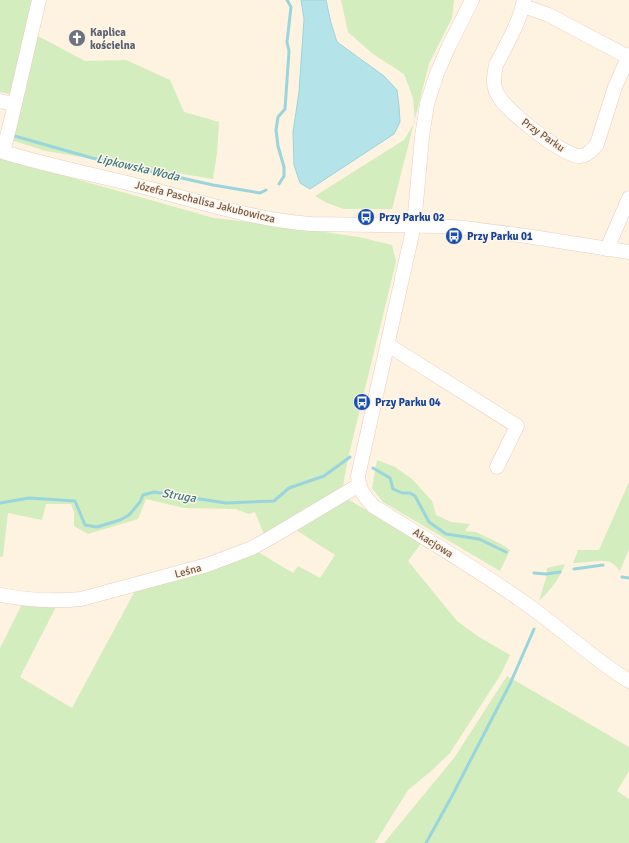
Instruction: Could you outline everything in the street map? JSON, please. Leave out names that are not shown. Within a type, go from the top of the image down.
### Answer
[{"type":"street","points":[[1,151],[15,104],[39,0]]},
{"type":"street","points":[[460,0],[461,20]]},
{"type":"street","points":[[359,484],[358,476],[414,226],[422,137],[427,104],[437,73],[461,20],[472,0]]},
{"type":"street","name":"Przy Parku","points":[[524,3],[628,56],[615,87],[596,144],[587,154],[580,156],[568,152],[553,143],[508,109],[495,90],[494,73],[496,65],[518,20],[524,3]]},
{"type":"street","points":[[0,101],[15,104]]},
{"type":"street","name":"Józefa Paschalisa Jakubowicza","points":[[1,151],[30,160],[150,188],[213,206],[260,217],[296,223],[464,228],[629,252]]},
{"type":"street","points":[[606,249],[629,198]]},
{"type":"street","points":[[388,345],[517,426],[497,467]]},
{"type":"street","name":"Leśna","points":[[0,596],[42,601],[81,599],[208,565],[252,548],[359,484]]},
{"type":"street","name":"Akacjowa","points":[[359,484],[364,496],[373,506],[523,601],[600,662],[629,681]]},
{"type":"green space","points":[[0,0],[32,0],[10,94],[0,92]]},
{"type":"green space","points":[[341,0],[454,0],[452,18],[429,64],[415,120],[413,98],[404,74],[373,54],[348,32]]},
{"type":"green space","points":[[36,35],[85,61],[126,60],[170,80],[184,112],[219,122],[217,153],[213,179],[46,151],[11,140]]},
{"type":"green space","points":[[414,124],[392,209],[344,209],[327,203],[315,196],[404,140]]},
{"type":"green space","points":[[0,156],[5,159],[214,218],[359,237],[392,245],[396,262],[349,454],[342,491],[265,537],[255,512],[248,514],[236,509],[184,508],[146,499],[138,519],[88,534],[74,526],[74,512],[71,504],[46,504],[42,520],[8,513],[3,556],[0,557]]},
{"type":"green space","points":[[377,460],[395,467],[412,479],[432,501],[436,515],[451,522],[470,524],[465,531],[476,532],[510,550],[500,571],[383,502],[372,488]]},
{"type":"green space","points":[[629,482],[629,549],[620,571],[613,564],[606,561],[573,563],[578,550],[599,550]]},
{"type":"green space","points":[[347,499],[422,542],[408,561],[457,621],[479,637],[510,655],[501,674],[450,753],[408,790],[375,843],[0,843],[0,648],[21,606],[57,605],[20,677],[72,708],[136,589],[253,549],[293,573],[298,566],[320,578],[335,555],[293,528]]},
{"type":"green space","points":[[565,564],[554,584],[539,601],[546,578],[547,568]]},
{"type":"green space","points":[[507,676],[629,747],[629,771],[617,791],[629,799],[629,843],[384,843],[454,758]]},
{"type":"water","points":[[301,0],[326,0],[337,42],[384,76],[397,90],[400,122],[394,134],[310,189],[300,183],[294,165],[293,132],[299,92],[304,19]]},
{"type":"waterway","name":"Lipkowska Woda","points":[[279,184],[284,176],[284,167],[278,146],[276,130],[278,117],[285,109],[289,51],[287,42],[291,7],[287,0]]},
{"type":"waterway","name":"Lipkowska Woda","points":[[11,135],[92,158],[213,185],[260,193],[266,190]]},
{"type":"waterway","name":"Struga","points":[[0,503],[29,498],[75,501],[85,525],[97,527],[120,520],[129,515],[140,502],[143,495],[154,492],[226,503],[274,501],[289,488],[324,476],[350,457]]},
{"type":"waterway","name":"Struga","points":[[373,468],[390,478],[393,489],[402,493],[410,493],[415,496],[429,522],[446,534],[479,539],[506,552]]},
{"type":"waterway","name":"Struga","points":[[574,569],[603,565]]},
{"type":"waterway","name":"Struga","points":[[534,573],[546,574],[560,572]]},
{"type":"waterway","name":"Struga","points":[[622,577],[629,578]]},
{"type":"waterway","points":[[426,843],[510,684],[534,629]]},
{"type":"place","name":"Kaplica kościelna","points":[[77,38]]},
{"type":"place","name":"Przy Parku 02","points":[[366,217]]},
{"type":"place","name":"Przy Parku 01","points":[[454,236]]},
{"type":"place","name":"Przy Parku 04","points":[[362,402]]}]
